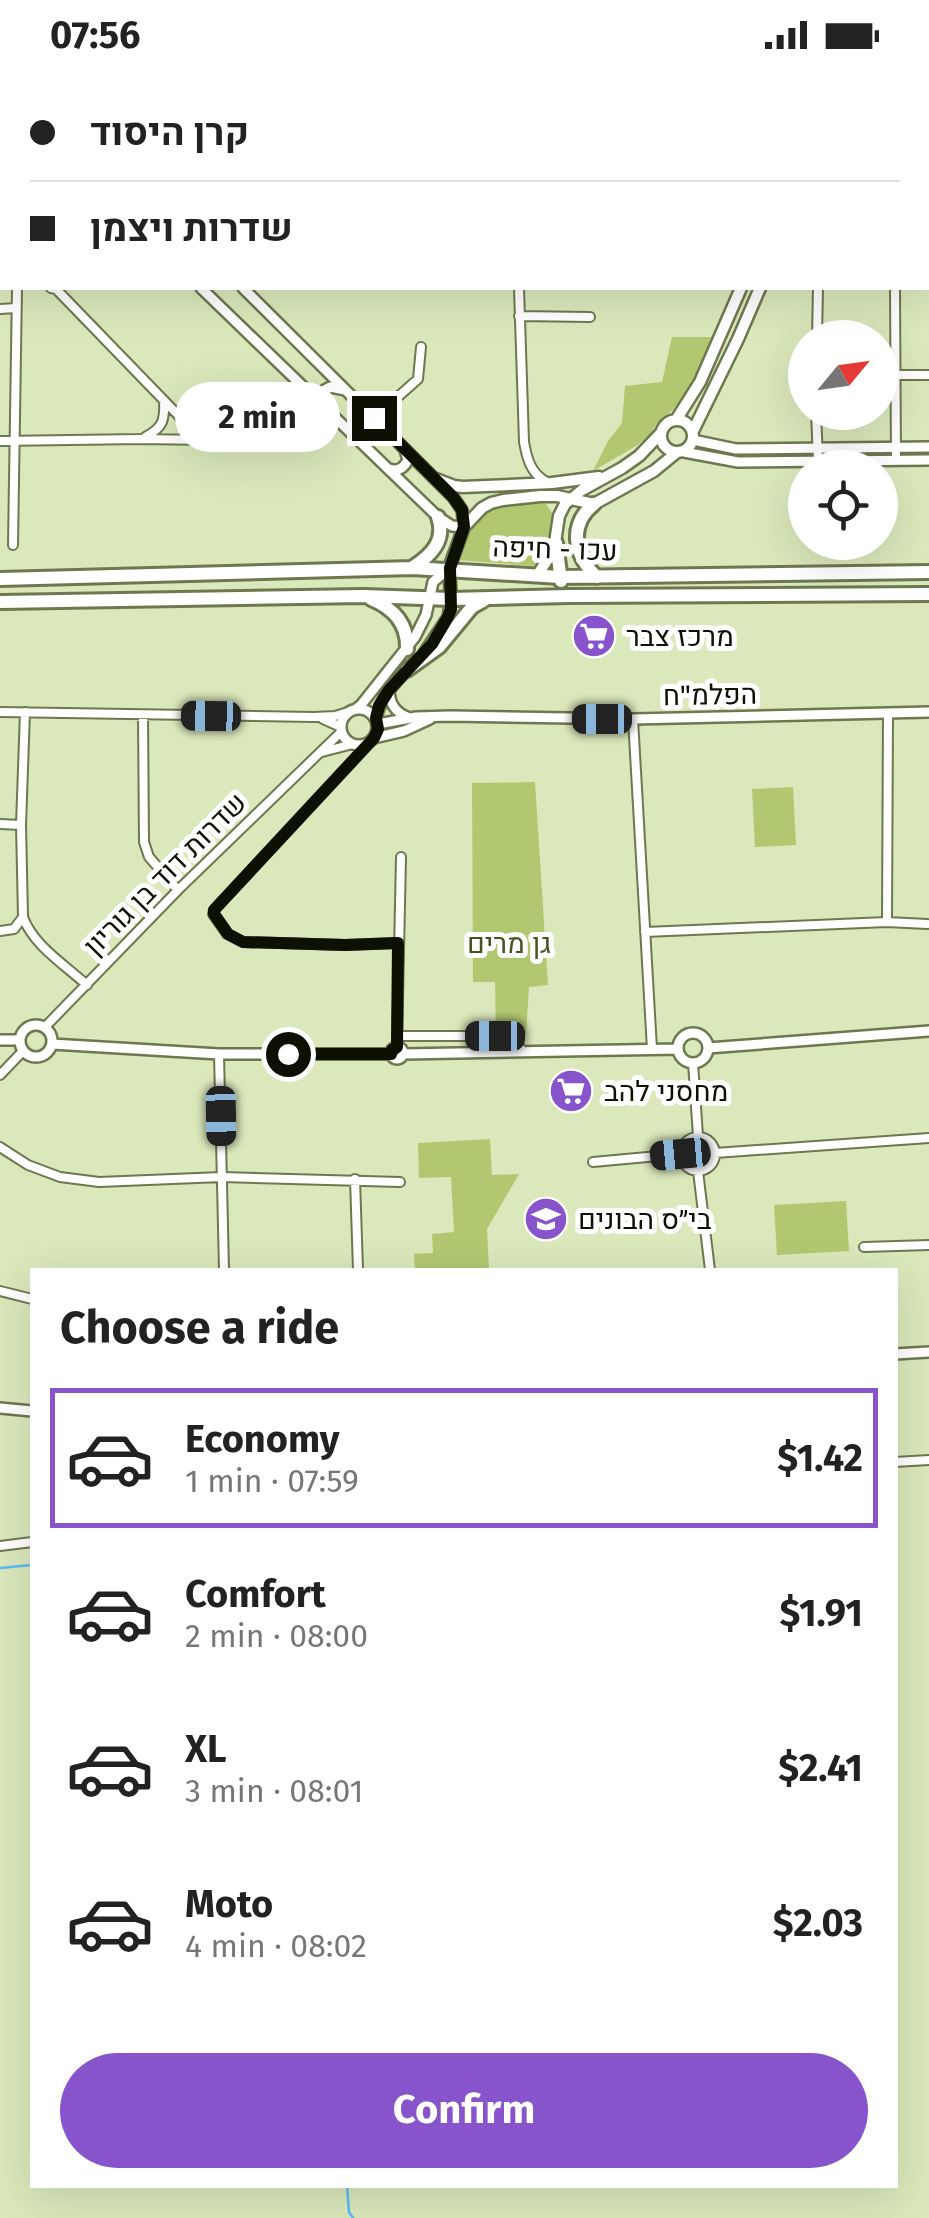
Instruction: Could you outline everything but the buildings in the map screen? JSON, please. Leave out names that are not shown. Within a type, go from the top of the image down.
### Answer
[{"type":"highway","points":[[594,504],[576,533],[584,561],[597,577]]},
{"type":"highway","points":[[413,568],[428,558],[439,542],[438,517]]},
{"type":"highway","points":[[556,543],[561,584],[569,596]]},
{"type":"highway","name":"עכו - חיפה","points":[[0,579],[413,568],[560,577],[929,572]]},
{"type":"highway","name":"עכו - חיפה","points":[[0,602],[929,594]]},
{"type":"highway","points":[[364,596],[397,616],[406,632],[406,648]]},
{"type":"highway","points":[[407,670],[438,647],[472,607],[489,598]]},
{"type":"main road","points":[[676,420],[700,382],[740,290]]},
{"type":"main road","points":[[451,599],[450,568],[464,527],[491,502],[540,496],[594,504],[690,447],[759,290]]},
{"type":"main road","points":[[537,576],[550,558],[559,516],[570,499],[639,456],[666,424],[686,422],[693,435]]},
{"type":"main road","points":[[661,433],[666,448],[680,452]]},
{"type":"main road","points":[[436,479],[463,487],[552,483],[610,474]]},
{"type":"main road","points":[[540,496],[551,503],[559,516]]},
{"type":"street","points":[[12,545],[17,290]]},
{"type":"street","points":[[56,290],[178,416],[192,439]]},
{"type":"street","points":[[204,290],[438,517],[452,526],[464,527],[458,503],[436,479],[245,290]]},
{"type":"street","points":[[519,290],[526,454],[534,472],[552,483]]},
{"type":"street","points":[[817,320],[818,290]]},
{"type":"street","points":[[895,290],[895,320]]},
{"type":"street","points":[[0,309],[16,308]]},
{"type":"street","points":[[519,316],[590,317]]},
{"type":"street","points":[[374,418],[418,379],[421,347]]},
{"type":"street","points":[[898,375],[929,374]]},
{"type":"street","points":[[0,440],[269,440],[314,396],[330,387],[347,391]]},
{"type":"street","points":[[141,439],[160,429],[165,419],[164,401]]},
{"type":"street","points":[[817,430],[818,448]]},
{"type":"street","points":[[895,430],[895,448]]},
{"type":"street","points":[[693,435],[736,449],[929,448]]},
{"type":"street","points":[[387,468],[404,466],[408,456],[404,448]]},
{"type":"street","points":[[680,452],[738,462],[788,461]]},
{"type":"street","points":[[898,460],[929,460]]},
{"type":"street","points":[[0,712],[334,716],[362,705],[422,623],[433,582],[450,568]]},
{"type":"street","points":[[314,717],[341,729],[353,744],[372,740],[379,706],[432,644],[451,609],[451,599]]},
{"type":"street","points":[[389,690],[397,712],[409,718]]},
{"type":"street","points":[[352,710],[369,711],[377,721]]},
{"type":"street","points":[[341,729],[352,710]]},
{"type":"street","points":[[25,712],[23,917],[36,939],[86,985]]},
{"type":"street","name":"הפלמ\"ח","points":[[377,721],[929,712]]},
{"type":"street","points":[[887,922],[888,713]]},
{"type":"street","points":[[143,714],[144,842],[149,857],[178,890]]},
{"type":"street","name":"הפלמ\"ח","points":[[372,740],[432,718]]},
{"type":"street","points":[[633,719],[652,1049]]},
{"type":"street","name":"שדרות דוד בן גוריון","points":[[46,1028],[341,729]]},
{"type":"street","name":"שדרות דוד בן גוריון","points":[[372,740],[214,910],[214,918],[243,942],[398,943]]},
{"type":"street","name":"שדרות דוד בן גוריון","points":[[318,754],[353,744]]},
{"type":"street","points":[[0,824],[21,824]]},
{"type":"street","points":[[397,1048],[400,858]]},
{"type":"street","points":[[0,931],[14,929],[23,917]]},
{"type":"street","points":[[645,932],[887,922],[927,924]]},
{"type":"street","points":[[31,1025],[46,1028],[52,1036],[48,1053],[38,1058],[23,1052],[23,1031],[31,1025]]},
{"type":"street","points":[[708,1048],[929,1031]]},
{"type":"street","points":[[693,1033],[705,1039],[708,1048],[705,1057],[693,1063],[681,1057],[678,1049],[680,1040],[693,1033]]},
{"type":"street","points":[[397,1048],[495,1036],[512,1040],[523,1050]]},
{"type":"street","points":[[0,1040],[20,1040]]},
{"type":"street","points":[[52,1044],[219,1054],[397,1048],[678,1049]]},
{"type":"street","points":[[0,1076],[23,1052]]},
{"type":"street","points":[[219,1054],[224,1268]]},
{"type":"street","points":[[693,1063],[698,1136]]},
{"type":"street","points":[[698,1136],[711,1142],[715,1154],[709,1167],[698,1172],[684,1166],[680,1154],[686,1140],[698,1136]]},
{"type":"street","points":[[715,1154],[929,1138]]},
{"type":"street","points":[[0,1147],[28,1165],[60,1177],[99,1182],[222,1177],[400,1182]]},
{"type":"street","points":[[592,1162],[680,1154]]},
{"type":"street","points":[[698,1172],[710,1268]]},
{"type":"street","points":[[355,1179],[358,1268]]},
{"type":"street","points":[[864,1248],[929,1245]]},
{"type":"street","points":[[0,1291],[30,1298]]},
{"type":"street","points":[[898,1354],[929,1352]]},
{"type":"street","points":[[0,1408],[30,1411]]},
{"type":"street","points":[[898,1462],[929,1460]]},
{"type":"street","points":[[0,1546],[30,1542]]},
{"type":"green space","points":[[672,337],[717,337],[695,379],[651,434],[593,471],[622,423],[625,386],[662,382]]},
{"type":"green space","points":[[544,501],[556,519],[549,548],[535,566],[457,560],[474,520],[493,505]]},
{"type":"green space","name":"גן מרים","points":[[535,782],[548,985],[529,987],[526,1035],[496,1033],[495,982],[473,982],[472,783]]},
{"type":"green space","points":[[793,787],[796,845],[755,847],[752,789]]},
{"type":"green space","points":[[490,1139],[492,1175],[519,1174],[487,1229],[489,1268],[415,1268],[414,1254],[433,1253],[432,1234],[454,1232],[451,1177],[419,1178],[418,1143]]},
{"type":"green space","points":[[846,1201],[849,1251],[777,1255],[774,1205]]},
{"type":"waterway","points":[[0,1568],[30,1565]]},
{"type":"waterway","points":[[347,2188],[353,2218]]},
{"type":"place","name":"מרכז צבר","points":[[594,636]]},
{"type":"place","name":"מחסני להב","points":[[571,1091]]},
{"type":"place","name":"בי״ס הבונים","points":[[546,1219]]},
{"type":"route","points":[[288,1054],[391,1054],[397,1047],[398,943],[243,942],[228,934],[214,914],[374,738],[379,706],[432,644],[451,609],[450,568],[464,527],[462,510],[448,491],[374,418]]}]
